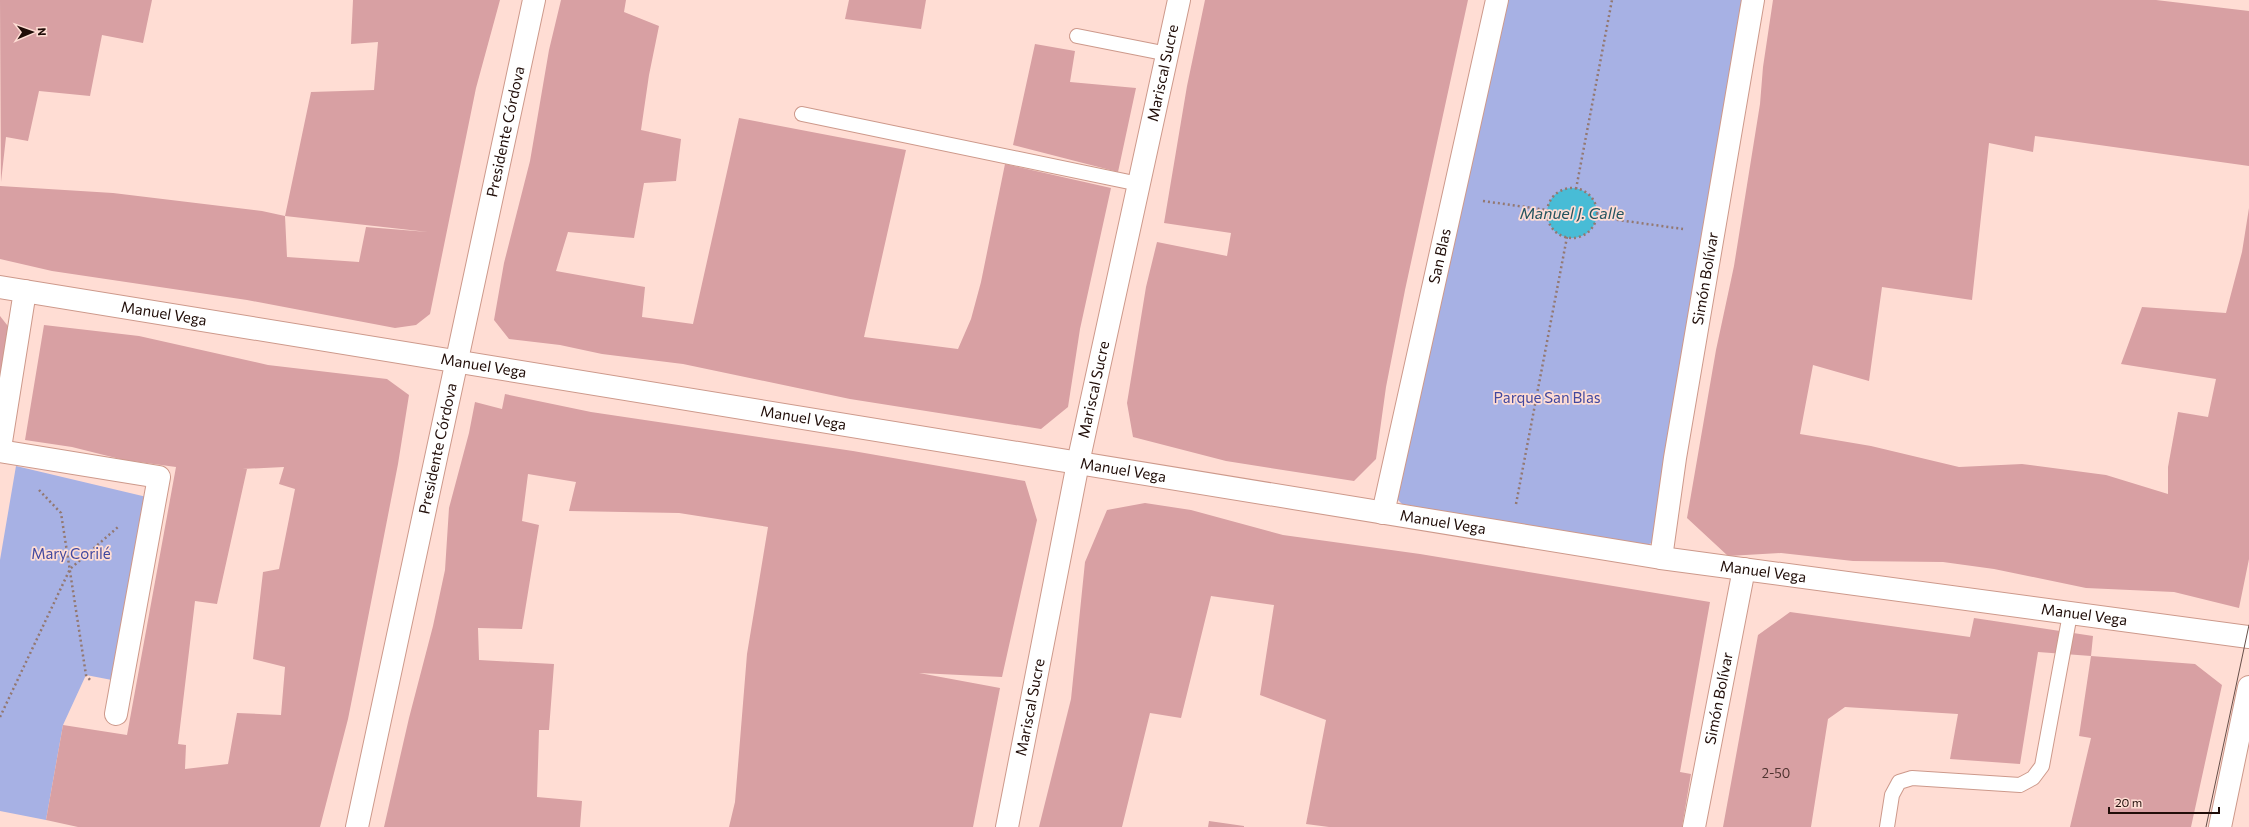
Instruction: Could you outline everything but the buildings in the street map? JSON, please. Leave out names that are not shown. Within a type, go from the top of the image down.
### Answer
[{"type":"street","name":"Presidente Córdova","points":[[357,827],[534,0]]},
{"type":"street","name":"Mariscal Sucre","points":[[1007,827],[1078,463],[1179,0]]},
{"type":"street","name":"San Blas","points":[[1383,513],[1496,0]]},
{"type":"street","name":"Simón Bolívar","points":[[1661,558],[1675,458],[1753,0]]},
{"type":"street","name":"Manuel Vega","points":[[0,287],[1661,558],[2249,637]]},
{"type":"street","points":[[0,448],[25,291]]},
{"type":"street","points":[[0,451],[159,477],[116,714]]},
{"type":"street","name":"Simón Bolívar","points":[[1694,827],[1744,569]]},
{"type":"street","points":[[2220,827],[2249,686]]},
{"type":"lane","points":[[1077,36],[1168,54]]},
{"type":"lane","points":[[802,114],[1139,184]]},
{"type":"lane","points":[[1886,827],[1892,795],[1898,782],[1912,778],[2020,786],[2033,778],[2042,766],[2070,614]]},
{"type":"path","points":[[1576,189],[1612,0]]},
{"type":"path","points":[[1568,188],[1576,189],[1588,194],[1593,200],[1596,208],[1596,217],[1588,232],[1579,237],[1567,237],[1558,234],[1551,227],[1547,211],[1549,203],[1559,192],[1568,188]]},
{"type":"path","points":[[1453,197],[1548,210]]},
{"type":"path","points":[[1596,217],[1714,234]]},
{"type":"path","points":[[1510,534],[1567,237]]},
{"type":"path","points":[[36,487],[61,513],[86,675],[116,714]]},
{"type":"path","points":[[0,717],[70,569],[122,523]]},
{"type":"green space","name":"Parque San Blas","points":[[1504,0],[1743,0],[1656,535],[1652,543],[1643,546],[1402,504],[1396,498]]},
{"type":"green space","name":"Mary Corilé","points":[[16,466],[151,498],[117,681],[86,675],[63,725],[46,820],[0,811],[0,560]]},
{"type":"water","name":"Manuel J. Calle","points":[[1572,188],[1581,190],[1590,195],[1595,204],[1597,213],[1595,222],[1590,231],[1581,236],[1572,238],[1563,236],[1554,231],[1549,222],[1547,213],[1549,204],[1554,195],[1563,190]]},
{"type":"tram line","points":[[2206,827],[2249,625]]}]
